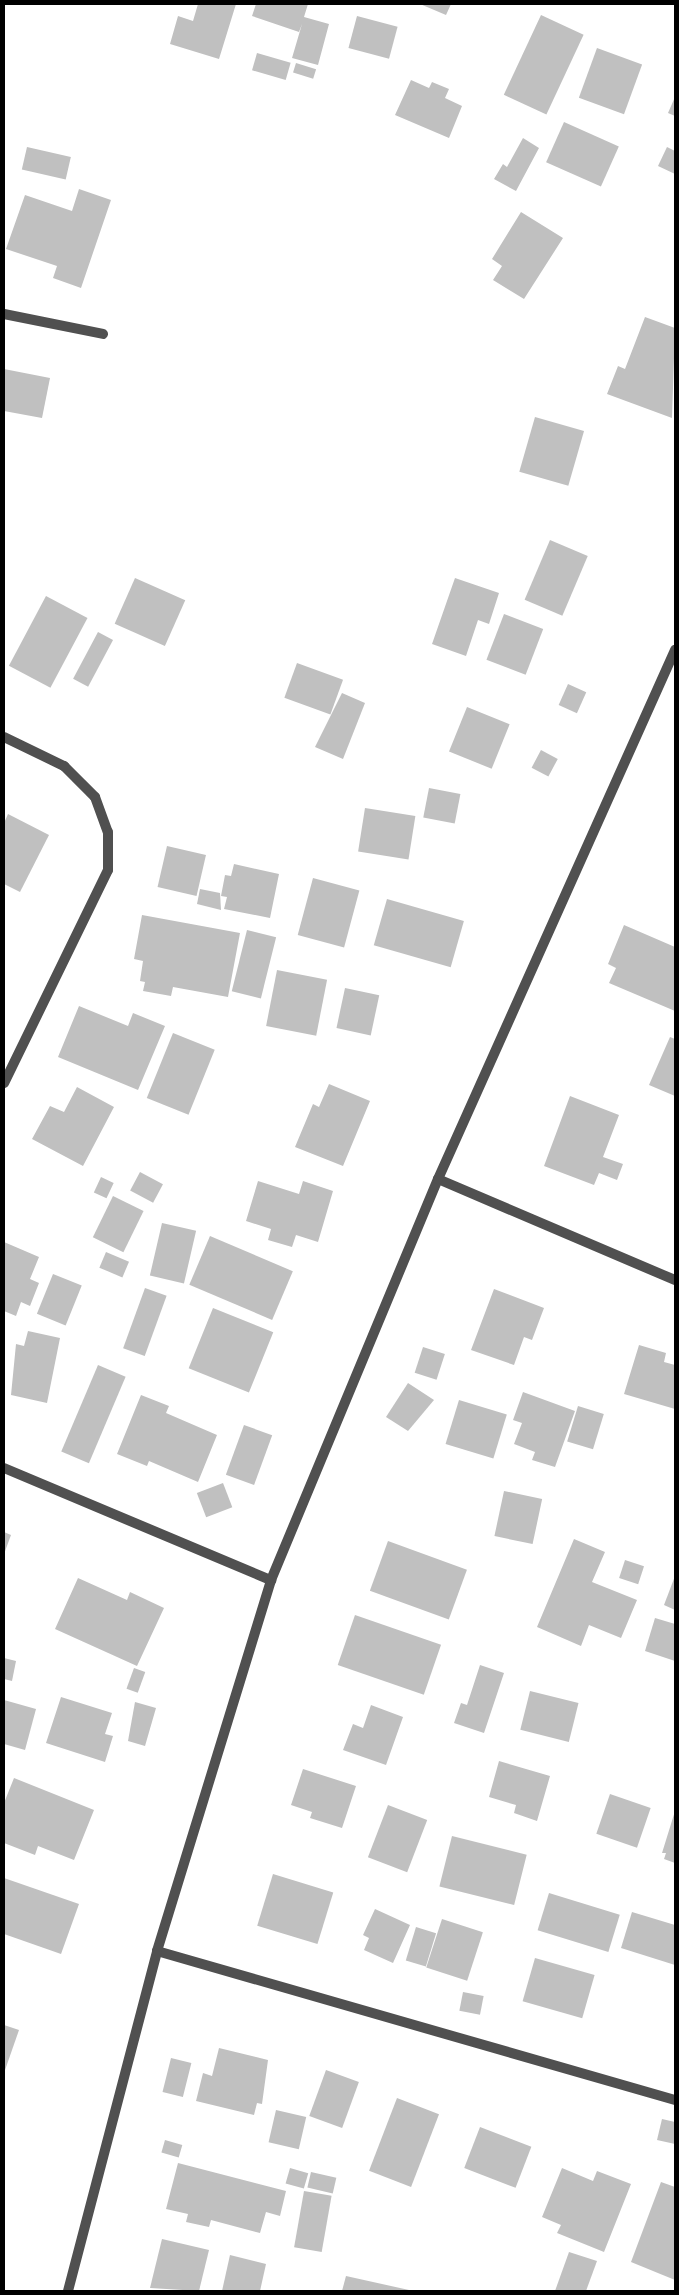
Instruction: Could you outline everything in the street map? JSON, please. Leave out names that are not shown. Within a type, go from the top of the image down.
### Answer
[{"type":"street","points":[[4,314],[103,334]]},
{"type":"street","points":[[68,2291],[157,1951],[271,1580],[438,1179],[675,650]]},
{"type":"street","points":[[4,737],[64,766],[95,797],[108,832],[108,870],[4,1083]]},
{"type":"street","points":[[438,1179],[675,1280]]},
{"type":"street","points":[[4,1468],[271,1580]]},
{"type":"street","points":[[157,1951],[675,2100]]},
{"type":"building","points":[[198,4],[236,4],[219,59],[170,44],[178,16],[193,21]]},
{"type":"building","points":[[256,4],[308,4],[304,17],[329,24],[318,65],[292,58],[302,24],[299,32],[252,16]]},
{"type":"building","points":[[420,4],[451,4],[446,15]]},
{"type":"building","points":[[541,15],[584,35],[546,115],[504,95]]},
{"type":"building","points":[[357,16],[398,27],[389,59],[348,48]]},
{"type":"building","points":[[597,48],[642,64],[624,114],[579,98]]},
{"type":"building","points":[[257,53],[291,63],[286,80],[252,70]]},
{"type":"building","points":[[296,63],[316,69],[313,79],[293,73]]},
{"type":"building","points":[[411,80],[429,88],[432,82],[449,89],[445,98],[462,106],[449,138],[395,115]]},
{"type":"building","points":[[675,97],[675,116],[668,113]]},
{"type":"building","points":[[564,122],[619,146],[601,187],[546,162]]},
{"type":"building","points":[[523,138],[539,148],[516,191],[494,179],[503,164],[507,167]]},
{"type":"building","points":[[27,147],[71,157],[66,180],[22,169]]},
{"type":"building","points":[[667,147],[675,151],[675,174],[658,166]]},
{"type":"building","points":[[79,189],[111,200],[81,288],[53,278],[57,266],[6,249],[25,195],[72,211]]},
{"type":"building","points":[[521,212],[563,238],[524,299],[493,280],[502,266],[492,259]]},
{"type":"building","points":[[645,317],[675,328],[672,418],[607,394],[618,366],[625,369]]},
{"type":"building","points":[[4,369],[50,378],[42,418],[4,411]]},
{"type":"building","points":[[535,417],[584,431],[568,486],[519,472]]},
{"type":"building","points":[[550,540],[588,556],[562,616],[525,600]]},
{"type":"building","points":[[135,578],[185,600],[165,646],[115,624]]},
{"type":"building","points":[[455,578],[499,593],[489,624],[478,620],[466,656],[432,644]]},
{"type":"building","points":[[46,596],[87,618],[50,688],[9,666]]},
{"type":"building","points":[[504,614],[543,629],[526,675],[486,660]]},
{"type":"building","points":[[98,632],[113,640],[88,687],[73,679]]},
{"type":"building","points":[[297,663],[343,680],[330,715],[284,698]]},
{"type":"building","points":[[568,684],[586,692],[577,713],[559,705]]},
{"type":"building","points":[[342,693],[365,703],[343,759],[315,747]]},
{"type":"building","points":[[467,707],[510,724],[492,769],[449,752]]},
{"type":"building","points":[[541,750],[558,759],[548,777],[532,768]]},
{"type":"building","points":[[429,788],[460,794],[455,824],[423,817]]},
{"type":"building","points":[[365,808],[415,816],[408,859],[358,851]]},
{"type":"building","points":[[8,814],[49,835],[20,892],[4,884],[4,823]]},
{"type":"building","points":[[167,846],[206,855],[197,896],[158,887]]},
{"type":"building","points":[[234,864],[279,874],[270,918],[224,909],[227,897],[221,896],[225,875],[231,876]]},
{"type":"building","points":[[313,878],[359,890],[344,947],[298,935]]},
{"type":"building","points":[[200,889],[220,893],[221,910],[197,904]]},
{"type":"building","points":[[387,899],[464,921],[451,967],[374,945]]},
{"type":"building","points":[[142,915],[240,933],[228,997],[173,987],[171,996],[143,991],[145,982],[140,981],[143,961],[134,959]]},
{"type":"building","points":[[624,925],[675,947],[675,1011],[609,983],[616,968],[608,964]]},
{"type":"building","points":[[247,930],[276,937],[261,998],[232,991]]},
{"type":"building","points":[[277,970],[327,980],[316,1036],[266,1026]]},
{"type":"building","points":[[345,988],[379,995],[371,1035],[336,1028]]},
{"type":"building","points":[[79,1006],[128,1026],[133,1013],[165,1026],[138,1090],[58,1057]]},
{"type":"building","points":[[173,1033],[215,1050],[189,1115],[147,1098]]},
{"type":"building","points":[[670,1037],[675,1039],[675,1096],[649,1085]]},
{"type":"building","points":[[329,1084],[370,1101],[343,1166],[295,1147],[313,1104],[319,1107]]},
{"type":"building","points":[[77,1087],[114,1107],[83,1166],[32,1139],[50,1106],[64,1112]]},
{"type":"building","points":[[570,1096],[619,1115],[603,1157],[623,1164],[617,1180],[599,1173],[594,1185],[544,1166]]},
{"type":"building","points":[[140,1172],[163,1184],[153,1203],[130,1191]]},
{"type":"building","points":[[101,1177],[114,1183],[107,1198],[94,1192]]},
{"type":"building","points":[[258,1181],[299,1194],[303,1181],[333,1191],[318,1242],[296,1235],[292,1247],[268,1240],[271,1229],[246,1221]]},
{"type":"building","points":[[113,1196],[144,1211],[123,1252],[93,1237]]},
{"type":"building","points":[[162,1223],[196,1231],[184,1283],[150,1276]]},
{"type":"building","points":[[210,1236],[293,1271],[272,1320],[189,1285]]},
{"type":"building","points":[[4,1242],[39,1257],[30,1279],[39,1283],[30,1306],[21,1302],[16,1316],[4,1311]]},
{"type":"building","points":[[106,1252],[129,1262],[122,1277],[99,1268]]},
{"type":"building","points":[[53,1274],[82,1286],[66,1325],[37,1314]]},
{"type":"building","points":[[145,1288],[167,1296],[145,1356],[123,1348]]},
{"type":"building","points":[[494,1289],[544,1308],[532,1340],[524,1337],[514,1365],[471,1350]]},
{"type":"building","points":[[213,1308],[273,1332],[249,1393],[189,1368]]},
{"type":"building","points":[[28,1331],[60,1338],[47,1403],[11,1395],[16,1344],[24,1346]]},
{"type":"building","points":[[639,1345],[666,1353],[664,1362],[675,1365],[675,1409],[624,1394]]},
{"type":"building","points":[[423,1347],[445,1354],[437,1380],[415,1373]]},
{"type":"building","points":[[98,1365],[126,1377],[89,1463],[61,1452]]},
{"type":"building","points":[[408,1383],[434,1400],[408,1431],[386,1417]]},
{"type":"building","points":[[523,1392],[575,1411],[555,1467],[532,1460],[535,1452],[514,1444],[522,1423],[513,1420]]},
{"type":"building","points":[[141,1395],[169,1406],[166,1413],[217,1435],[198,1482],[149,1461],[147,1466],[117,1454]]},
{"type":"building","points":[[459,1400],[507,1415],[493,1459],[446,1444]]},
{"type":"building","points":[[578,1406],[604,1414],[593,1449],[567,1441]]},
{"type":"building","points":[[244,1425],[272,1435],[254,1485],[226,1475]]},
{"type":"building","points":[[223,1483],[232,1507],[206,1517],[197,1493]]},
{"type":"building","points":[[504,1491],[542,1499],[533,1544],[494,1536]]},
{"type":"building","points":[[4,1532],[11,1535],[4,1554]]},
{"type":"building","points":[[574,1539],[605,1552],[592,1582],[637,1600],[621,1638],[589,1625],[581,1646],[537,1627]]},
{"type":"building","points":[[388,1541],[467,1570],[449,1620],[370,1591]]},
{"type":"building","points":[[625,1560],[644,1566],[638,1584],[619,1578]]},
{"type":"building","points":[[675,1576],[675,1610],[664,1605]]},
{"type":"building","points":[[78,1578],[127,1600],[130,1592],[164,1608],[137,1666],[55,1629]]},
{"type":"building","points":[[355,1615],[441,1645],[424,1695],[338,1665]]},
{"type":"building","points":[[655,1618],[675,1624],[675,1661],[645,1651]]},
{"type":"building","points":[[4,1658],[16,1661],[12,1681],[4,1679]]},
{"type":"building","points":[[480,1665],[504,1673],[484,1733],[454,1723],[461,1703],[467,1705]]},
{"type":"building","points":[[134,1668],[145,1672],[138,1693],[126,1689]]},
{"type":"building","points":[[530,1691],[579,1703],[569,1742],[520,1730]]},
{"type":"building","points":[[61,1697],[112,1713],[105,1734],[113,1736],[105,1762],[46,1743]]},
{"type":"building","points":[[4,1700],[36,1709],[25,1750],[4,1744]]},
{"type":"building","points":[[135,1702],[156,1708],[145,1746],[128,1741]]},
{"type":"building","points":[[371,1705],[403,1717],[386,1765],[343,1750],[353,1724],[363,1728]]},
{"type":"building","points":[[499,1761],[550,1776],[537,1821],[514,1813],[516,1805],[489,1797]]},
{"type":"building","points":[[303,1769],[356,1786],[342,1828],[310,1818],[312,1812],[291,1805]]},
{"type":"building","points":[[14,1778],[94,1810],[74,1860],[38,1846],[35,1855],[4,1843],[4,1803]]},
{"type":"building","points":[[610,1794],[651,1808],[637,1848],[596,1834]]},
{"type":"building","points":[[388,1805],[427,1820],[407,1872],[368,1857]]},
{"type":"building","points":[[675,1811],[675,1863],[664,1859],[666,1853],[662,1853]]},
{"type":"building","points":[[452,1836],[527,1855],[514,1905],[439,1886]]},
{"type":"building","points":[[273,1874],[333,1892],[317,1944],[257,1926]]},
{"type":"building","points":[[4,1878],[79,1904],[61,1954],[4,1934]]},
{"type":"building","points":[[549,1893],[620,1915],[608,1952],[538,1930]]},
{"type":"building","points":[[375,1909],[410,1925],[393,1963],[364,1950],[369,1938],[363,1935]]},
{"type":"building","points":[[632,1912],[675,1925],[675,1965],[621,1948]]},
{"type":"building","points":[[442,1919],[483,1932],[467,1981],[426,1968]]},
{"type":"building","points":[[416,1927],[436,1933],[426,1967],[406,1960]]},
{"type":"building","points":[[535,1958],[595,1975],[582,2018],[523,2001]]},
{"type":"building","points":[[463,1992],[484,1996],[480,2015],[459,2011]]},
{"type":"building","points":[[4,2025],[19,2030],[4,2073]]},
{"type":"building","points":[[219,2048],[268,2060],[262,2104],[257,2103],[254,2115],[196,2101],[203,2073],[212,2076]]},
{"type":"building","points":[[171,2058],[191,2063],[183,2097],[163,2092]]},
{"type":"building","points":[[326,2070],[359,2082],[342,2128],[309,2116]]},
{"type":"building","points":[[397,2098],[439,2114],[411,2187],[369,2171]]},
{"type":"building","points":[[276,2110],[306,2117],[299,2149],[269,2142]]},
{"type":"building","points":[[662,2119],[675,2122],[675,2144],[657,2140]]},
{"type":"building","points":[[480,2127],[531,2147],[516,2188],[464,2168]]},
{"type":"building","points":[[165,2140],[182,2145],[179,2157],[161,2152]]},
{"type":"building","points":[[178,2163],[286,2191],[280,2216],[266,2212],[260,2233],[211,2220],[209,2227],[186,2222],[188,2214],[166,2209]]},
{"type":"building","points":[[290,2168],[308,2173],[304,2189],[286,2183]]},
{"type":"building","points":[[562,2168],[593,2181],[597,2171],[631,2184],[604,2252],[557,2233],[561,2225],[542,2217]]},
{"type":"building","points":[[311,2172],[336,2178],[333,2193],[307,2188]]},
{"type":"building","points":[[661,2182],[675,2187],[675,2280],[631,2262]]},
{"type":"building","points":[[304,2191],[332,2196],[322,2252],[294,2247]]},
{"type":"building","points":[[162,2239],[209,2250],[199,2291],[150,2288]]},
{"type":"building","points":[[569,2252],[597,2261],[586,2291],[555,2291]]},
{"type":"building","points":[[230,2255],[266,2264],[260,2291],[222,2291]]},
{"type":"building","points":[[346,2276],[409,2290],[409,2291],[342,2291]]}]
